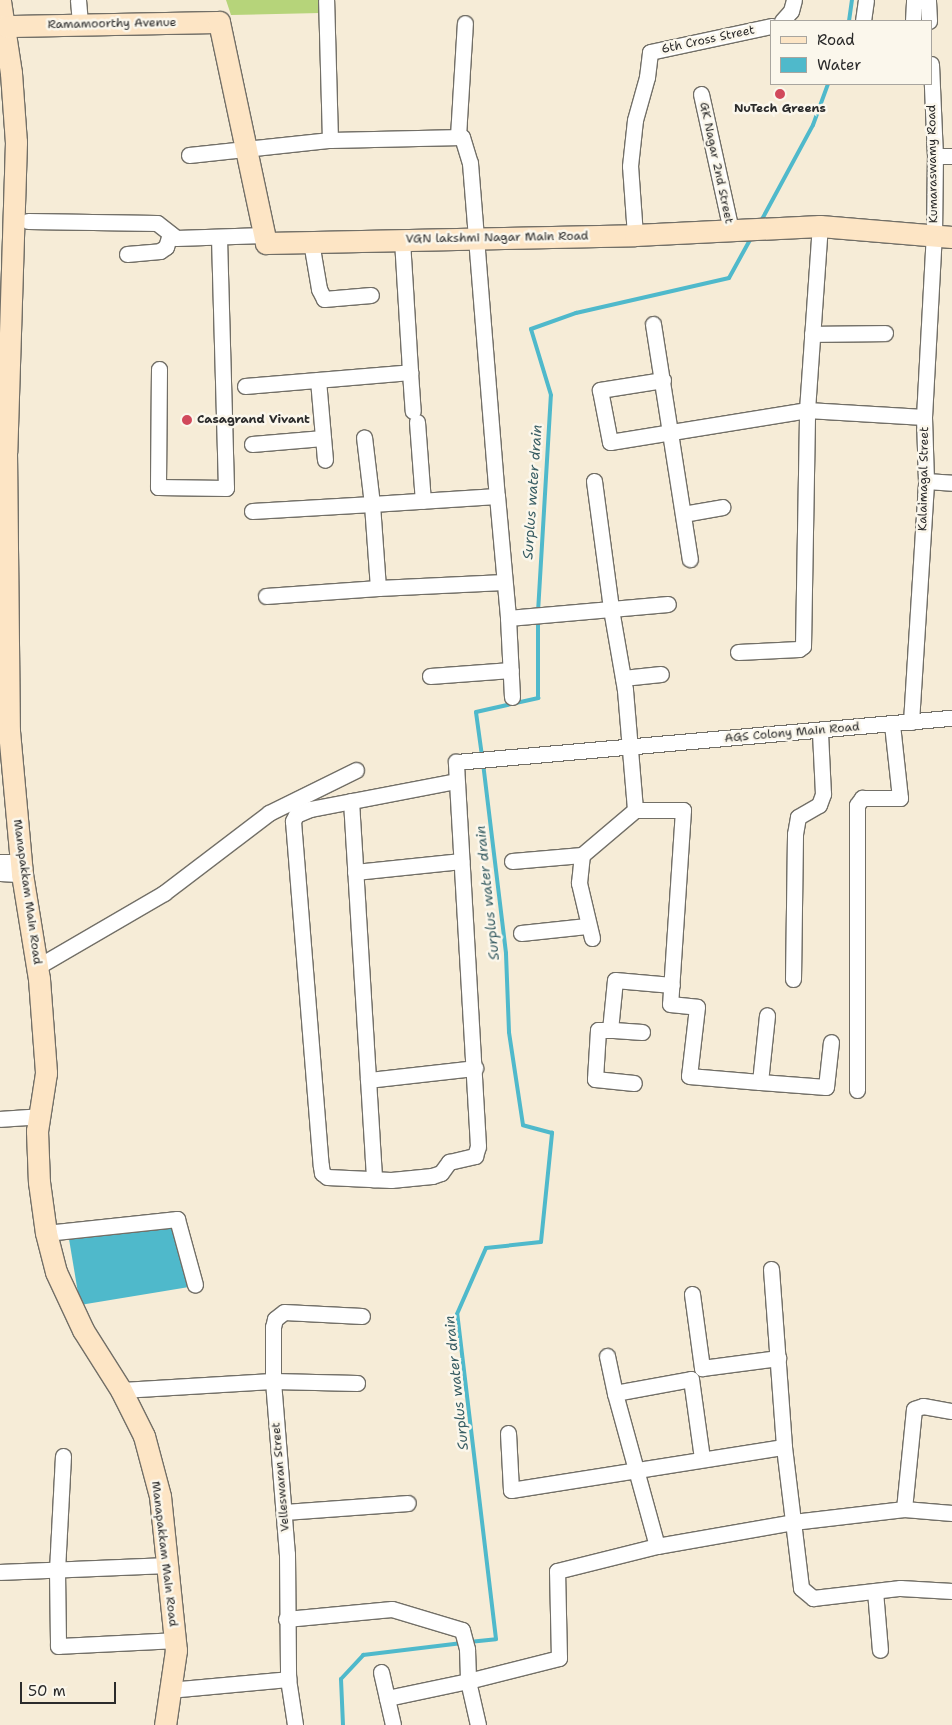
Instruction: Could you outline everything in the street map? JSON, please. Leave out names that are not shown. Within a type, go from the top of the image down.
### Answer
[{"type":"main road","name":"Manapakkam Main Road","points":[[0,1],[6,26],[7,109],[3,452],[4,731],[14,866],[37,968],[46,1073],[39,1116],[39,1182],[46,1233],[56,1272],[79,1322],[121,1390],[146,1444],[160,1496],[176,1650],[168,1690],[165,1725]]},
{"type":"main road","name":"Ramamoorthy Avenue","points":[[6,26],[219,22],[246,147]]},
{"type":"main road","points":[[246,147],[264,235]]},
{"type":"main road","name":"VGN lakshmi Nagar Main Road","points":[[264,235],[266,242],[311,242],[739,231],[820,226],[943,236]]},
{"type":"street","points":[[78,0],[80,24]]},
{"type":"street","points":[[326,0],[330,140]]},
{"type":"street","points":[[783,20],[791,10],[794,0]]},
{"type":"street","points":[[863,20],[866,0]]},
{"type":"street","points":[[913,20],[919,0]]},
{"type":"street","points":[[919,0],[929,20]]},
{"type":"street","points":[[458,136],[465,23]]},
{"type":"street","name":"6th Cross Street","points":[[635,234],[630,166],[635,120],[647,77],[650,52],[770,26]]},
{"type":"street","name":"Kumaraswamy Road","points":[[932,85],[935,156],[943,236]]},
{"type":"street","name":"GK Nagar 2nd Street","points":[[702,94],[739,231]]},
{"type":"street","points":[[189,155],[246,147],[330,140],[462,136],[470,163],[474,239],[508,618],[512,697]]},
{"type":"street","points":[[935,156],[952,156]]},
{"type":"street","points":[[28,220],[157,224],[176,238],[264,235]]},
{"type":"street","points":[[738,652],[799,649],[803,646],[807,410],[820,226]]},
{"type":"street","points":[[127,254],[160,252],[166,246],[170,234]]},
{"type":"street","name":"Kalaimagal Street","points":[[911,722],[926,481],[924,417],[943,236]]},
{"type":"street","points":[[159,369],[158,487],[226,488],[220,238]]},
{"type":"street","points":[[402,240],[410,372],[423,501]]},
{"type":"street","points":[[311,242],[318,289],[324,299],[371,295]]},
{"type":"street","points":[[653,324],[690,559]]},
{"type":"street","points":[[812,334],[885,333]]},
{"type":"street","points":[[244,386],[410,372]]},
{"type":"street","points":[[318,380],[325,460]]},
{"type":"street","points":[[662,380],[604,388],[599,394],[610,442],[807,410],[924,417]]},
{"type":"street","points":[[364,437],[372,504],[378,588]]},
{"type":"street","points":[[252,444],[323,438]]},
{"type":"street","points":[[926,481],[952,483]]},
{"type":"street","points":[[594,482],[611,609],[623,678],[631,746],[635,810]]},
{"type":"street","points":[[252,511],[497,496]]},
{"type":"street","points":[[682,514],[722,507]]},
{"type":"street","points":[[266,596],[504,582]]},
{"type":"street","points":[[508,618],[668,604]]},
{"type":"street","points":[[430,676],[511,670]]},
{"type":"street","points":[[623,678],[661,674]]},
{"type":"street","name":"AGS Colony Main Road","points":[[456,781],[456,762],[631,746],[820,732],[952,718]]},
{"type":"street","points":[[857,1090],[857,805],[862,798],[900,798],[892,724]]},
{"type":"street","points":[[793,979],[795,834],[798,817],[819,805],[823,794],[820,732]]},
{"type":"street","points":[[37,968],[164,893],[269,813],[356,770]]},
{"type":"street","points":[[456,781],[480,1136],[475,1156],[450,1162],[441,1173],[432,1176],[374,1179],[327,1177],[322,1173],[293,820],[296,815],[310,809],[350,801],[456,781]]},
{"type":"street","points":[[350,801],[374,1179]]},
{"type":"street","points":[[512,861],[582,855],[635,810],[683,810],[670,1004],[697,1007],[689,1076],[826,1087],[831,1042]]},
{"type":"street","points":[[520,933],[590,932],[579,883],[582,855]]},
{"type":"street","points":[[355,872],[461,861]]},
{"type":"street","points":[[0,873],[14,866]]},
{"type":"street","points":[[610,1030],[615,980],[672,985]]},
{"type":"street","points":[[760,1082],[767,1015]]},
{"type":"street","points":[[634,1082],[595,1079],[598,1030],[642,1032]]},
{"type":"street","points":[[368,1080],[475,1068]]},
{"type":"street","points":[[0,1119],[39,1116]]},
{"type":"street","points":[[46,1233],[177,1219],[195,1285]]},
{"type":"street","points":[[771,1269],[784,1446],[802,1588],[808,1597],[820,1598],[928,1587],[952,1591]]},
{"type":"street","points":[[692,1294],[702,1368],[778,1358]]},
{"type":"street","name":"Velleswaran Street","points":[[295,1725],[288,1678],[285,1512],[273,1382],[273,1327],[279,1314],[362,1316]]},
{"type":"street","points":[[607,1356],[615,1393],[638,1468],[658,1546]]},
{"type":"street","points":[[615,1393],[691,1378],[694,1384],[702,1458]]},
{"type":"street","points":[[121,1390],[273,1382],[357,1382]]},
{"type":"street","points":[[904,1509],[914,1409],[923,1406],[952,1411]]},
{"type":"street","points":[[508,1434],[511,1490],[638,1468],[784,1446]]},
{"type":"street","points":[[63,1456],[57,1571],[58,1646],[175,1640]]},
{"type":"street","points":[[285,1512],[408,1504]]},
{"type":"street","points":[[388,1698],[468,1681],[559,1658],[557,1571],[658,1546],[793,1522],[904,1509],[952,1513]]},
{"type":"street","points":[[0,1572],[167,1565]]},
{"type":"street","points":[[875,1591],[880,1650]]},
{"type":"street","points":[[286,1619],[392,1609],[462,1630],[468,1681],[478,1725]]},
{"type":"street","points":[[381,1672],[393,1725]]},
{"type":"street","points":[[168,1690],[288,1678]]},
{"type":"green space","points":[[226,0],[319,0],[320,13],[231,15]]},
{"type":"water","points":[[174,1227],[189,1287],[80,1305],[69,1239]]},
{"type":"waterway","name":"Surplus water drain","points":[[849,20],[852,0]]},
{"type":"waterway","name":"Surplus water drain","points":[[760,223],[813,125],[828,85]]},
{"type":"waterway","name":"Surplus water drain","points":[[538,612],[551,395],[531,329],[576,313],[729,278],[751,238]]},
{"type":"waterway","name":"Surplus water drain","points":[[482,756],[476,712],[538,698],[538,619]]},
{"type":"waterway","name":"Surplus water drain","points":[[469,1642],[496,1639],[457,1314],[486,1248],[541,1242],[552,1133],[523,1125],[509,1032],[506,953],[483,763]]},
{"type":"waterway","name":"Surplus water drain","points":[[343,1725],[341,1679],[363,1655],[462,1643]]},
{"type":"place","name":"NuTech Greens","points":[[780,94]]},
{"type":"place","name":"Casagrand Vivant","points":[[187,420]]}]
